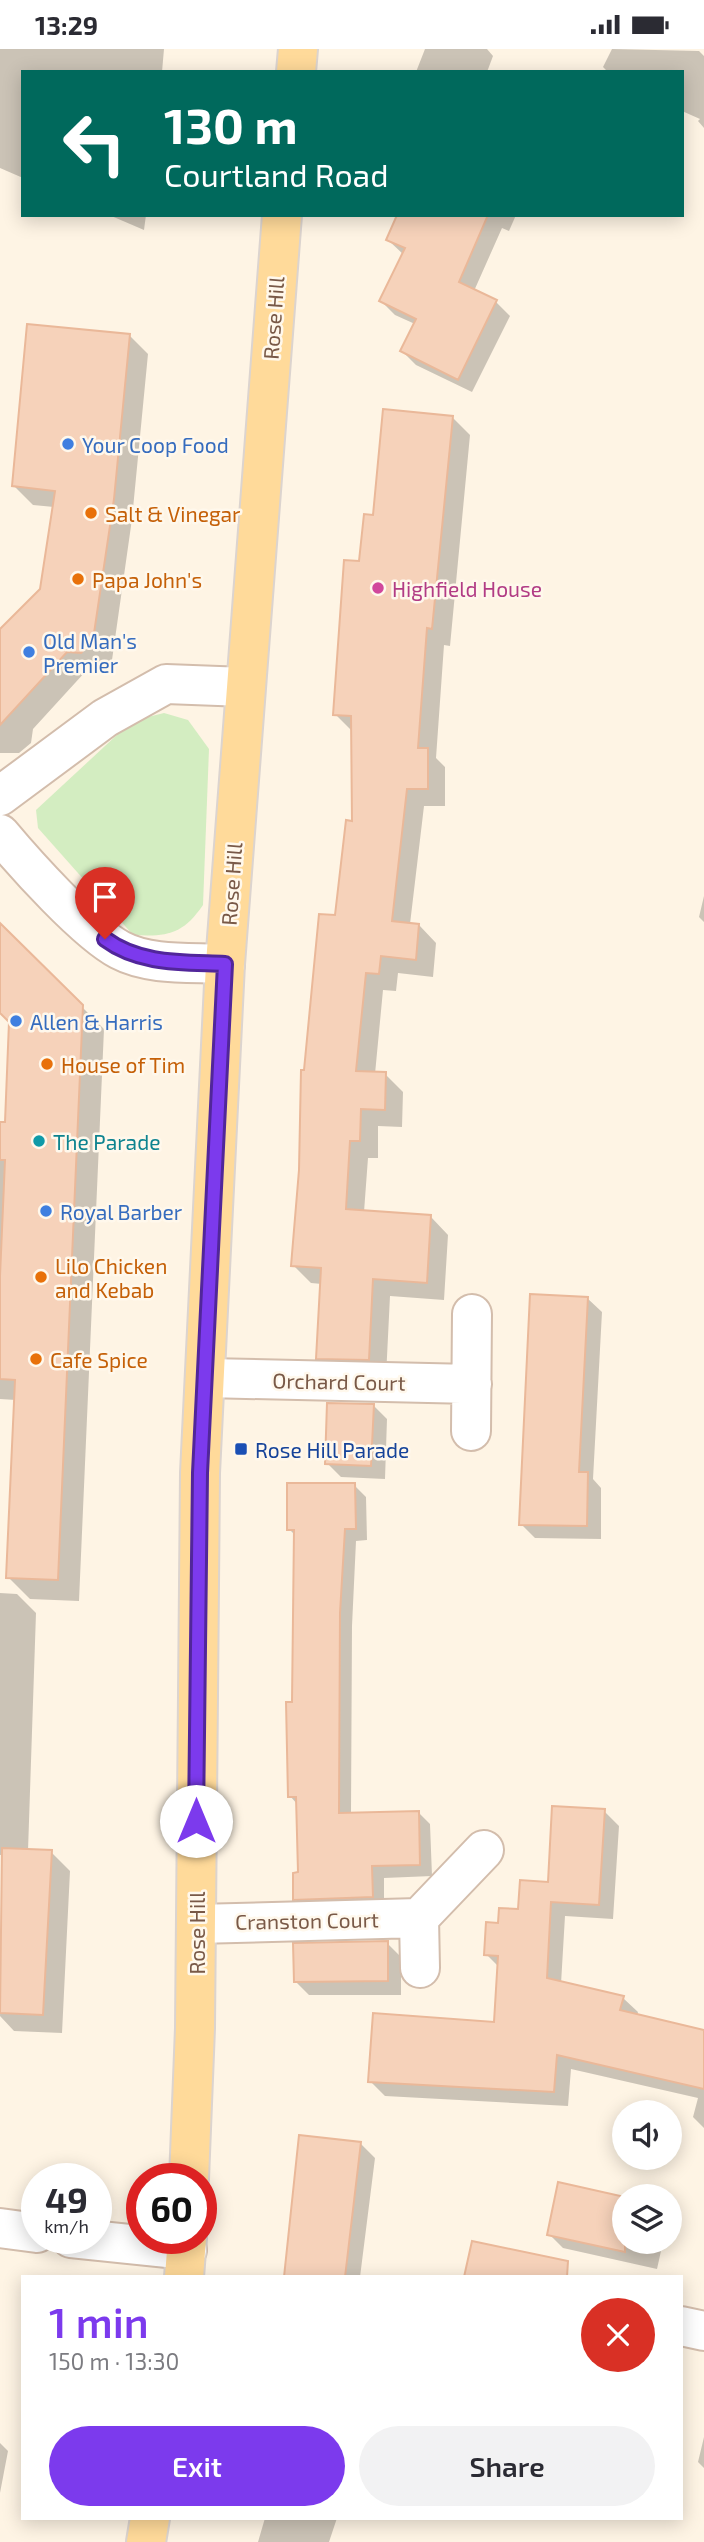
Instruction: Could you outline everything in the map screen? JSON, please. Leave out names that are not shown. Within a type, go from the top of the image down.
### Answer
[{"type":"main road","points":[[296,70],[298,49]]},
{"type":"main road","name":"Rose Hill","points":[[189,2163],[196,1924],[200,1473],[225,964],[282,217]]},
{"type":"main road","points":[[146,2542],[150,2520]]},
{"type":"street","points":[[0,796],[105,718],[166,684],[245,687]]},
{"type":"street","points":[[0,834],[90,928],[120,950],[151,960],[225,964]]},
{"type":"street","points":[[471,1431],[472,1314]]},
{"type":"street","name":"Orchard Court","points":[[206,1378],[472,1384]]},
{"type":"street","points":[[420,1968],[419,1918],[484,1850]]},
{"type":"street","name":"Cranston Court","points":[[196,1924],[419,1918]]},
{"type":"street","points":[[0,2228],[21,2231]]},
{"type":"street","points":[[112,2244],[186,2255]]},
{"type":"street","points":[[683,2326],[704,2331]]},
{"type":"green space","points":[[164,713],[188,720],[209,749],[203,905],[189,922],[174,932],[133,935],[38,828],[36,810],[132,721]]},
{"type":"building","points":[[396,217],[487,217],[459,282],[497,300],[458,380],[400,351],[416,319],[379,301],[405,248],[386,240]]},
{"type":"building","points":[[27,324],[130,334],[114,499],[93,640],[81,653],[67,652],[0,725],[0,629],[40,589],[55,491],[12,486]]},
{"type":"building","points":[[383,409],[453,416],[432,629],[427,628],[418,748],[428,748],[428,789],[407,789],[392,921],[419,924],[416,960],[381,956],[379,974],[366,973],[356,1071],[386,1072],[385,1110],[361,1109],[360,1141],[350,1141],[346,1209],[431,1215],[427,1283],[373,1279],[369,1360],[316,1359],[321,1268],[291,1266],[299,1170],[301,1070],[304,1070],[319,914],[335,915],[346,820],[352,821],[351,716],[333,715],[344,560],[359,561],[364,514],[373,515]]},
{"type":"building","name":"The Parade","points":[[0,923],[83,1005],[58,1580],[6,1578],[15,1380],[0,1379],[0,1276],[5,1160],[0,1160],[0,1122],[5,1122],[9,1022],[0,1013]]},
{"type":"building","points":[[530,1294],[588,1297],[579,1472],[588,1472],[587,1526],[519,1525]]},
{"type":"building","points":[[327,1403],[374,1404],[371,1466],[325,1464]]},
{"type":"building","points":[[287,1483],[355,1483],[356,1529],[345,1529],[340,1613],[339,1813],[419,1811],[420,1865],[372,1866],[373,1897],[293,1900],[293,1873],[298,1872],[296,1797],[288,1797],[286,1702],[292,1702],[294,1530],[287,1530]]},
{"type":"building","points":[[552,1806],[605,1809],[599,1905],[551,1902],[547,1978],[624,1996],[620,2010],[704,2030],[704,2089],[557,2055],[554,2092],[368,2082],[373,2013],[494,2022],[498,1956],[484,1955],[486,1922],[498,1923],[499,1908],[518,1909],[520,1880],[548,1882]]},
{"type":"building","points":[[2,1848],[52,1850],[43,2015],[0,2013]]},
{"type":"building","points":[[388,1941],[388,1981],[294,1982],[293,1943]]},
{"type":"building","points":[[299,2135],[361,2142],[345,2275],[284,2275]]},
{"type":"building","points":[[558,2182],[612,2194],[612,2249],[547,2235]]},
{"type":"building","points":[[472,2241],[568,2261],[567,2275],[464,2275]]},
{"type":"place","name":"Your Coop Food","points":[[68,444]]},
{"type":"place","name":"Salt & Vinegar","points":[[91,513]]},
{"type":"place","name":"Papa John's","points":[[78,579]]},
{"type":"place","name":"Highfield House","points":[[378,588]]},
{"type":"place","name":"Old Man's Premier","points":[[29,652]]},
{"type":"place","name":"Allen & Harris","points":[[16,1021]]},
{"type":"place","name":"House of Tim","points":[[47,1064]]},
{"type":"place","name":"The Parade","points":[[39,1141]]},
{"type":"place","name":"Royal Barber","points":[[46,1211]]},
{"type":"place","name":"Lilo Chicken and Kebab","points":[[41,1277]]},
{"type":"place","name":"Cafe Spice","points":[[36,1359]]},
{"type":"place","name":"Rose Hill Parade","points":[[241,1449]]},
{"type":"route","points":[[105,939],[120,950],[151,960],[225,964],[225,1009],[218,1097],[217,1167],[200,1473],[196,1821]]}]
